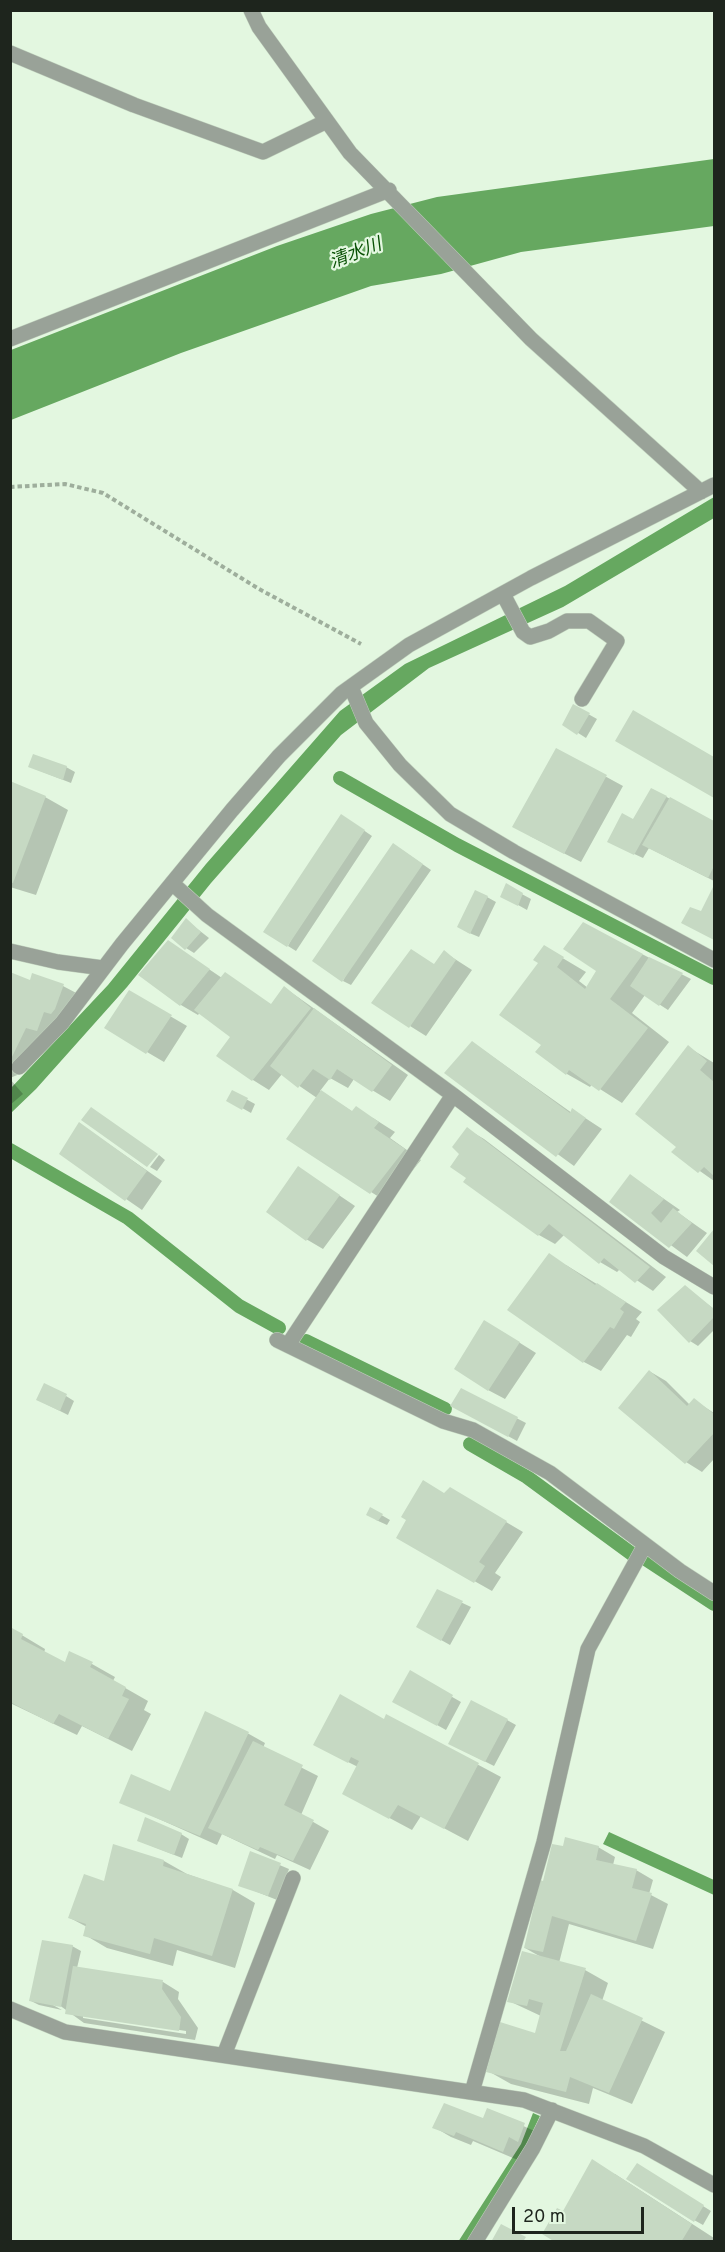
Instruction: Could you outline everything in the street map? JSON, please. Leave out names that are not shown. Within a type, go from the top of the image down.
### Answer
[{"type":"street","points":[[20,1067],[62,1023],[172,883],[279,756],[351,687],[389,659],[503,594],[708,489],[531,339],[389,190],[350,153],[250,10]]},
{"type":"street","points":[[10,53],[134,105],[263,152],[327,122]]},
{"type":"street","points":[[10,339],[389,190]]},
{"type":"street","points":[[503,594],[523,632],[530,637],[549,631],[567,621],[589,621],[617,641],[582,699]]},
{"type":"street","points":[[351,687],[366,723],[400,765],[450,814],[514,852],[714,960]]},
{"type":"street","points":[[172,883],[207,915],[453,1095],[664,1257],[714,1287]]},
{"type":"street","points":[[10,951],[58,962],[104,968]]},
{"type":"street","points":[[453,1095],[282,1342],[443,1421],[473,1430],[550,1473],[645,1545],[714,1593]]},
{"type":"street","points":[[472,2092],[547,1832],[588,1648],[645,1545]]},
{"type":"street","points":[[224,2055],[293,1878]]},
{"type":"street","points":[[10,2009],[65,2032],[524,2100],[645,2146],[714,2185]]},
{"type":"street","points":[[476,2241],[533,2148],[552,2110]]},
{"type":"path","points":[[10,487],[65,484],[103,494],[259,589],[389,659]]},
{"type":"water","name":"清水川","points":[[714,159],[714,226],[521,252],[441,274],[371,286],[181,353],[11,420],[11,350],[277,246],[371,214],[437,197]]},
{"type":"water","points":[[714,497],[714,518],[563,607],[429,668],[341,735],[211,883],[127,987],[36,1089],[11,1113],[11,1088],[108,985],[206,864],[340,711],[405,664],[565,586]]},
{"type":"water","points":[[609,1832],[714,1880],[714,1895],[603,1844]]},
{"type":"water","points":[[533,2113],[540,2116],[525,2149],[467,2241],[458,2242],[521,2144]]},
{"type":"building","points":[[573,704],[590,713],[577,735],[562,725]]},
{"type":"building","points":[[633,710],[714,757],[714,798],[615,741]]},
{"type":"building","points":[[556,748],[607,775],[564,854],[512,827]]},
{"type":"building","points":[[33,754],[67,766],[63,780],[28,767]]},
{"type":"building","points":[[10,781],[46,796],[13,883],[10,882]]},
{"type":"building","points":[[651,788],[667,796],[634,855],[607,842],[622,813],[633,819]]},
{"type":"building","points":[[670,797],[714,821],[714,866],[708,878],[642,845]]},
{"type":"building","points":[[341,814],[365,830],[287,947],[263,932]]},
{"type":"building","points":[[393,843],[423,864],[342,982],[312,961]]},
{"type":"building","points":[[506,883],[523,893],[518,906],[500,897]]},
{"type":"building","points":[[714,885],[714,940],[681,923],[690,907],[701,911]]},
{"type":"building","points":[[475,890],[488,896],[470,934],[457,927]]},
{"type":"building","points":[[186,918],[201,932],[185,950],[171,938]]},
{"type":"building","points":[[583,922],[643,954],[610,999],[648,1028],[599,1091],[569,1070],[566,1075],[535,1052],[541,1045],[499,1015],[538,963],[533,960],[544,945],[564,957],[557,967],[585,989],[596,971],[563,949]]},
{"type":"building","points":[[168,940],[210,969],[180,1006],[138,975]]},
{"type":"building","points":[[411,949],[434,964],[444,950],[456,960],[409,1028],[371,1003]]},
{"type":"building","points":[[649,957],[683,973],[659,1006],[630,986]]},
{"type":"building","points":[[10,972],[30,980],[32,973],[64,984],[55,1009],[51,1014],[44,1012],[37,1031],[26,1028],[10,1061]]},
{"type":"building","points":[[225,972],[271,1004],[284,986],[311,1008],[252,1081],[216,1056],[230,1037],[194,1010]]},
{"type":"building","points":[[129,990],[172,1015],[146,1054],[104,1028]]},
{"type":"building","points":[[314,1008],[392,1065],[372,1092],[337,1069],[330,1080],[313,1069],[298,1088],[270,1066]]},
{"type":"building","points":[[472,1041],[570,1113],[572,1108],[586,1118],[556,1157],[444,1073]]},
{"type":"building","points":[[688,1045],[707,1061],[700,1070],[714,1082],[714,1176],[704,1167],[698,1173],[671,1152],[676,1147],[635,1114]]},
{"type":"building","points":[[232,1090],[248,1098],[242,1110],[226,1101]]},
{"type":"building","points":[[321,1090],[352,1111],[356,1106],[379,1122],[374,1128],[405,1149],[370,1194],[286,1139]]},
{"type":"building","points":[[91,1107],[158,1154],[147,1167],[81,1120]]},
{"type":"building","points":[[79,1122],[147,1171],[125,1201],[59,1154]]},
{"type":"building","points":[[467,1127],[650,1267],[635,1283],[604,1258],[599,1264],[549,1224],[538,1236],[463,1182],[466,1178],[450,1167],[459,1154],[452,1147]]},
{"type":"building","points":[[298,1166],[340,1195],[306,1241],[266,1212]]},
{"type":"building","points":[[630,1174],[664,1199],[651,1213],[661,1223],[673,1208],[692,1223],[669,1248],[609,1202]]},
{"type":"building","points":[[714,1229],[714,1266],[696,1251]]},
{"type":"building","points":[[549,1253],[595,1285],[597,1283],[626,1302],[620,1309],[624,1312],[614,1329],[610,1327],[583,1363],[507,1310]]},
{"type":"building","points":[[685,1285],[714,1309],[714,1317],[689,1343],[657,1310]]},
{"type":"building","points":[[484,1320],[520,1342],[488,1391],[454,1369]]},
{"type":"building","points":[[649,1370],[687,1406],[694,1398],[714,1414],[714,1433],[685,1464],[618,1408]]},
{"type":"building","points":[[44,1383],[67,1394],[60,1411],[36,1400]]},
{"type":"building","points":[[461,1388],[518,1417],[508,1437],[450,1406]]},
{"type":"building","points":[[423,1480],[444,1493],[450,1487],[507,1521],[479,1562],[485,1566],[474,1583],[396,1538],[406,1520],[401,1517]]},
{"type":"building","points":[[370,1507],[383,1514],[378,1521],[366,1515]]},
{"type":"building","points":[[437,1589],[463,1601],[441,1641],[416,1627]]},
{"type":"building","points":[[10,1627],[23,1634],[21,1639],[65,1662],[69,1651],[93,1662],[90,1667],[126,1687],[122,1696],[129,1699],[108,1739],[59,1714],[53,1724],[10,1702]]},
{"type":"building","points":[[410,1670],[453,1695],[437,1726],[392,1702]]},
{"type":"building","points":[[340,1694],[384,1719],[386,1714],[479,1763],[444,1829],[398,1805],[389,1819],[342,1794],[359,1761],[351,1757],[348,1763],[313,1745]]},
{"type":"building","points":[[471,1700],[508,1719],[485,1762],[448,1744]]},
{"type":"building","points":[[205,1711],[249,1732],[200,1836],[119,1803],[131,1774],[170,1791]]},
{"type":"building","points":[[253,1741],[303,1765],[284,1805],[314,1820],[293,1861],[260,1847],[258,1850],[208,1828]]},
{"type":"building","points":[[145,1817],[182,1833],[174,1855],[137,1841]]},
{"type":"building","points":[[565,1837],[599,1846],[596,1860],[637,1869],[632,1888],[652,1893],[636,1941],[552,1916],[543,1952],[524,1948],[540,1880],[543,1881],[552,1844],[563,1846]]},
{"type":"building","points":[[113,1844],[164,1860],[163,1866],[233,1889],[212,1956],[154,1938],[150,1954],[83,1936],[86,1924],[68,1918],[84,1874],[104,1881]]},
{"type":"building","points":[[250,1851],[281,1863],[268,1896],[238,1886]]},
{"type":"building","points":[[42,1940],[73,1945],[61,2007],[29,2001]]},
{"type":"building","points":[[522,1951],[586,1968],[560,2051],[566,2051],[591,1994],[643,2018],[609,2093],[570,2077],[566,2092],[486,2072],[500,2022],[535,2033],[543,2003],[529,1999],[527,2006],[507,2002]]},
{"type":"building","points":[[73,1966],[163,1980],[162,1989],[181,2017],[179,2031],[65,2014]]},
{"type":"building","points":[[444,2103],[483,2118],[487,2108],[525,2123],[518,2142],[509,2137],[503,2152],[456,2132],[454,2136],[432,2128]]},
{"type":"building","points":[[592,2159],[692,2224],[681,2242],[555,2242],[542,2234],[557,2208],[563,2211]]},
{"type":"building","points":[[637,2163],[704,2205],[694,2222],[626,2179]]},
{"type":"building","points":[[501,2224],[526,2237],[524,2240],[527,2242],[491,2242]]},
{"type":"waterway","points":[[340,778],[457,845],[714,978]]},
{"type":"waterway","points":[[10,1150],[128,1218],[239,1306],[279,1328]]},
{"type":"waterway","points":[[306,1341],[445,1409]]},
{"type":"waterway","points":[[470,1444],[527,1477],[632,1554]]},
{"type":"waterway","points":[[647,1560],[714,1604]]}]
